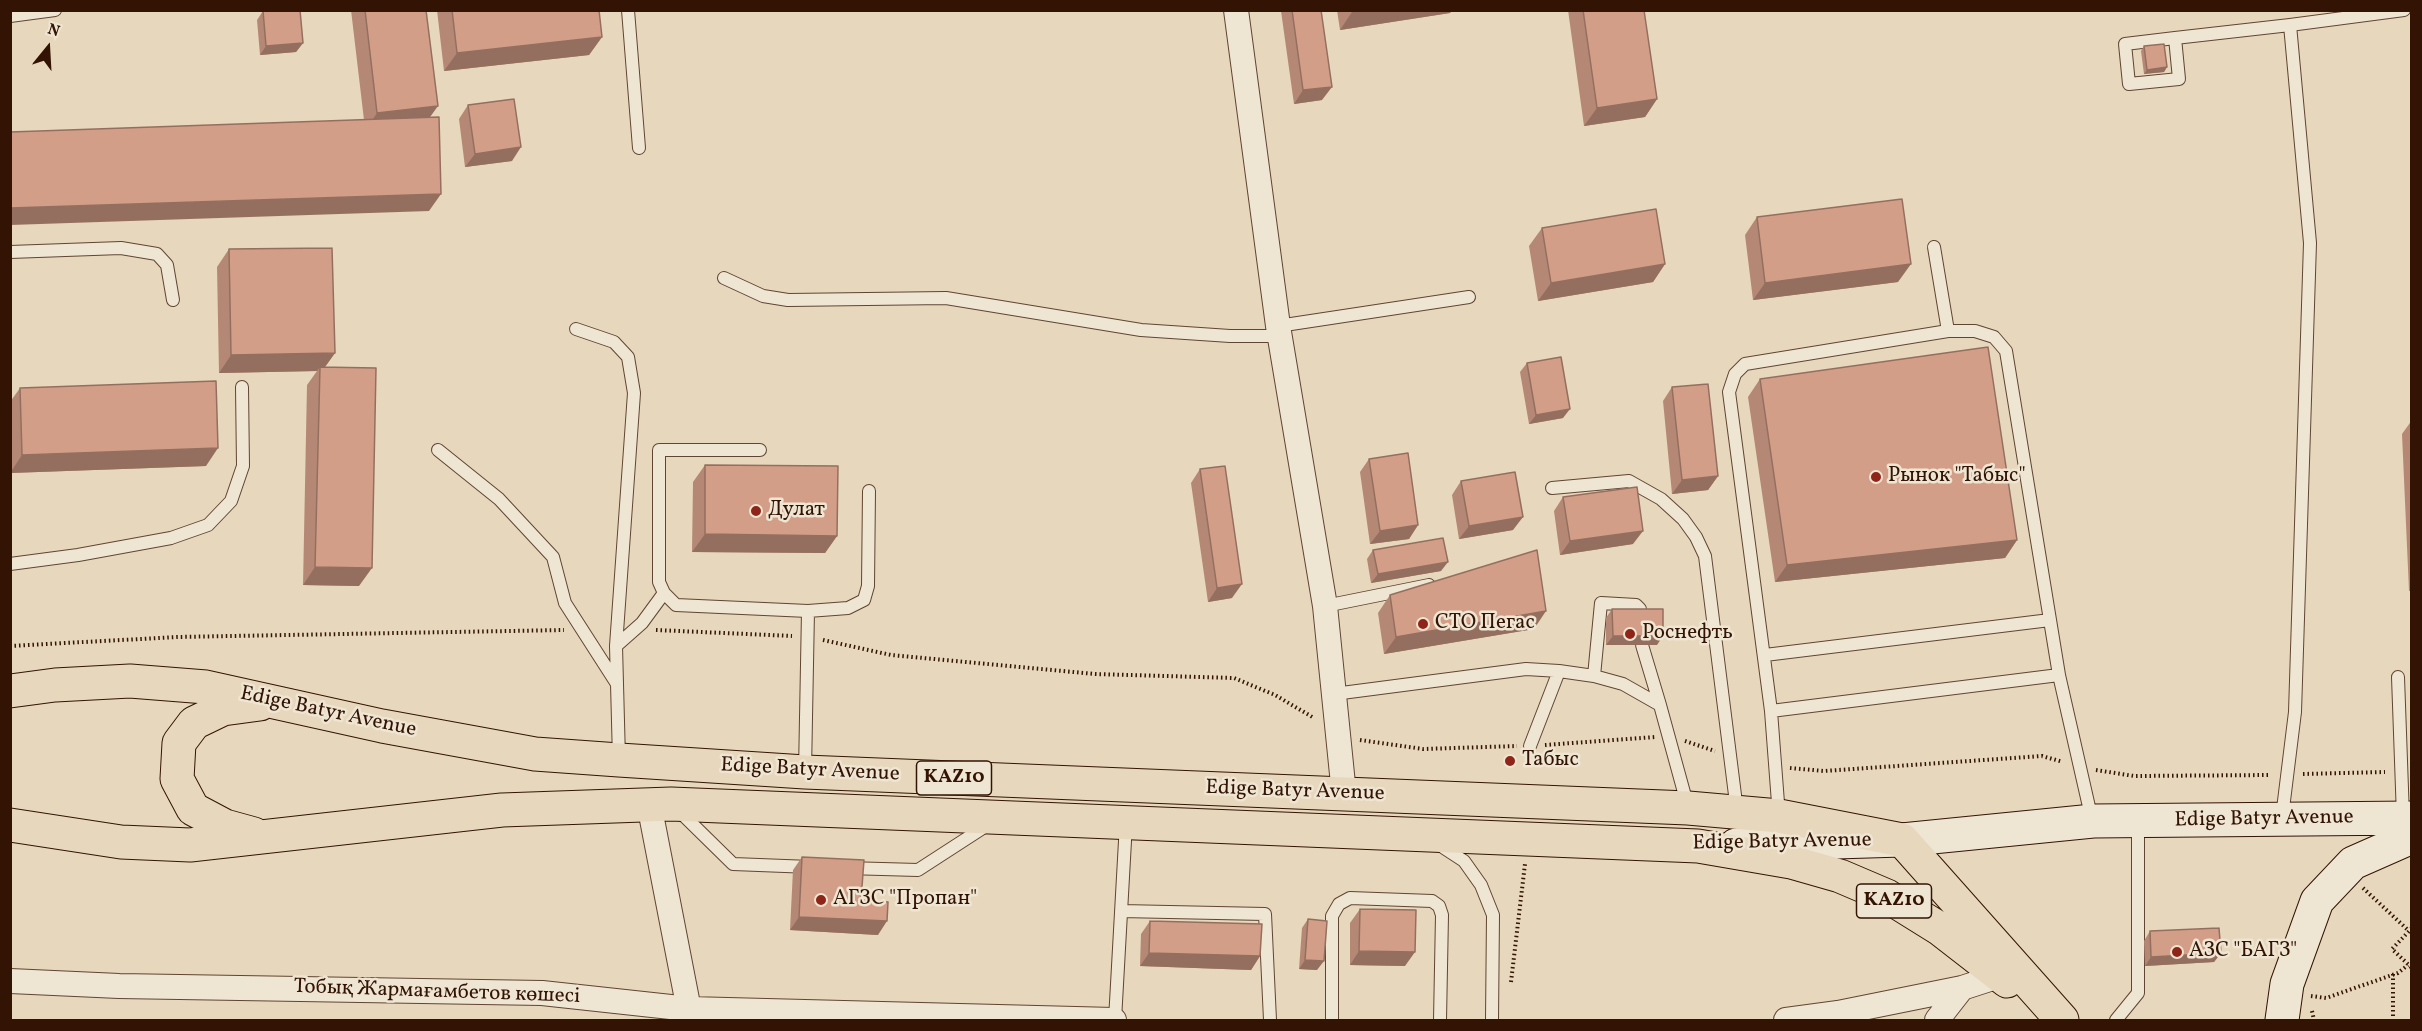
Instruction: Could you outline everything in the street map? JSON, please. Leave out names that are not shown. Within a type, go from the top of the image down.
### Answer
[{"type":"main road","name":"Edige Batyr Avenue","points":[[10,691],[55,685],[130,681],[206,687],[279,701],[382,726],[535,754],[806,772],[1688,808],[1779,816],[1902,840]]},
{"type":"main road","points":[[268,837],[225,826],[193,809],[177,779],[179,743],[194,723],[224,709],[279,701]]},
{"type":"main road","name":"Edige Batyr Avenue","points":[[10,825],[121,842],[190,844],[502,810],[660,804],[1698,846],[1902,840],[2093,821],[2281,820],[2409,825]]},
{"type":"main road","points":[[2284,1006],[2317,901],[2353,863],[2409,825]]},
{"type":"main road","name":"KAZ10","points":[[1902,840],[2061,1020]]},
{"type":"main road","name":"KAZ10","points":[[1698,846],[1791,862],[1839,876],[1887,896],[1940,929],[1999,976],[2061,1020]]},
{"type":"street","points":[[1236,10],[1279,331],[1324,606],[1344,794]]},
{"type":"street","points":[[660,804],[690,1015]]},
{"type":"street","points":[[1786,1020],[1838,1013],[1962,988],[1999,976]]},
{"type":"street","name":"Тобық Жармағамбетов көшесі","points":[[10,981],[131,986],[542,993],[690,1015],[1114,1020]]},
{"type":"street","points":[[1937,1020],[1962,988]]},
{"type":"lane","points":[[10,16],[56,10]]},
{"type":"lane","points":[[628,10],[639,148]]},
{"type":"lane","points":[[2175,38],[2179,79],[2130,84],[2125,44],[2404,10]]},
{"type":"lane","points":[[2281,820],[2295,712],[2310,243],[2290,25]]},
{"type":"lane","points":[[1934,247],[1948,331]]},
{"type":"lane","points":[[10,252],[121,248],[157,254],[167,265],[173,300]]},
{"type":"lane","points":[[724,278],[763,296],[788,300],[946,298],[1141,330],[1230,336],[1279,331],[1469,297]]},
{"type":"lane","points":[[576,329],[614,342],[628,357],[634,393],[616,646],[620,760]]},
{"type":"lane","points":[[1779,816],[1765,655],[1730,392],[1735,374],[1746,364],[1948,331],[1975,332],[1994,337],[2006,351],[2058,675],[2093,821]]},
{"type":"lane","points":[[10,564],[78,555],[171,538],[208,525],[231,501],[243,466],[242,387]]},
{"type":"lane","points":[[438,450],[499,499],[553,557],[565,603],[618,685]]},
{"type":"lane","points":[[760,450],[660,450],[659,582],[664,593],[676,605],[808,612],[848,608],[864,600],[868,586],[869,491]]},
{"type":"lane","points":[[1552,488],[1629,481],[1661,499],[1683,519],[1696,537],[1705,556],[1737,812]]},
{"type":"lane","points":[[1324,606],[1444,582]]},
{"type":"lane","points":[[616,646],[635,629],[664,593]]},
{"type":"lane","points":[[1594,676],[1602,603],[1635,605],[1640,609],[1641,618]]},
{"type":"lane","points":[[806,772],[808,612]]},
{"type":"lane","points":[[1765,655],[2050,620]]},
{"type":"lane","points":[[1642,645],[1688,808]]},
{"type":"lane","points":[[1334,694],[1526,669],[1594,676],[1623,684],[1660,705]]},
{"type":"lane","points":[[1530,746],[1559,671]]},
{"type":"lane","points":[[1771,711],[2058,675]]},
{"type":"lane","points":[[2398,677],[2406,729],[2402,771],[2409,825]]},
{"type":"lane","points":[[660,804],[733,864],[918,870],[1001,817]]},
{"type":"lane","points":[[1114,1020],[1126,822]]},
{"type":"lane","points":[[2116,1020],[2138,993],[2139,822]]},
{"type":"lane","points":[[1425,835],[1464,861],[1481,885],[1493,915],[1492,1020]]},
{"type":"lane","points":[[1332,1020],[1332,916],[1339,904],[1350,898],[1432,901],[1439,906],[1442,915],[1440,1020]]},
{"type":"lane","points":[[1121,911],[1265,914],[1270,1020]]},
{"type":"path","points":[[10,646],[177,637],[533,629],[583,630]]},
{"type":"path","points":[[635,629],[808,637],[891,655],[1072,672],[1234,678],[1275,695],[1338,735],[1373,743],[1423,749],[1530,746],[1668,736],[1730,755]]},
{"type":"path","points":[[1775,766],[1824,771],[2042,756],[2080,767],[2134,776],[2287,775],[2402,771]]},
{"type":"path","points":[[1510,986],[1526,858]]},
{"type":"path","points":[[2284,1006],[2326,998],[2410,967],[2392,950],[2410,930],[2345,871]]},
{"type":"path","points":[[2393,974],[2393,1020]]},
{"type":"building","points":[[300,10],[303,43],[266,46],[263,11]]},
{"type":"building","points":[[365,10],[426,10],[438,106],[377,113]]},
{"type":"building","points":[[452,10],[599,10],[602,37],[457,53]]},
{"type":"building","points":[[1292,10],[1321,10],[1332,87],[1303,90]]},
{"type":"building","points":[[1583,10],[1644,10],[1657,99],[1597,108]]},
{"type":"building","points":[[2164,44],[2167,67],[2147,70],[2144,46]]},
{"type":"building","points":[[514,99],[521,147],[475,154],[468,105]]},
{"type":"building","points":[[439,117],[441,194],[10,208],[10,132]]},
{"type":"building","points":[[1902,199],[1911,264],[1765,283],[1757,217]]},
{"type":"building","points":[[1656,209],[1665,264],[1551,283],[1542,228]]},
{"type":"building","points":[[332,248],[335,353],[231,355],[229,249]]},
{"type":"building","name":"Рынок \"Табыс\"","points":[[1988,347],[2017,540],[1787,565],[1760,379]]},
{"type":"building","points":[[1561,357],[1570,409],[1536,415],[1527,363]]},
{"type":"building","points":[[320,367],[376,368],[372,568],[315,567]]},
{"type":"building","points":[[216,381],[218,448],[22,455],[20,388]]},
{"type":"building","points":[[1708,384],[1718,476],[1682,480],[1672,387]]},
{"type":"building","points":[[1408,453],[1418,525],[1380,531],[1369,459]]},
{"type":"building","points":[[705,465],[838,466],[837,536],[705,534]]},
{"type":"building","points":[[1225,466],[1242,584],[1217,588],[1200,469]]},
{"type":"building","points":[[1515,472],[1523,517],[1469,526],[1461,481]]},
{"type":"building","points":[[1637,487],[1643,531],[1570,541],[1563,497]]},
{"type":"building","points":[[1443,538],[1448,562],[1378,574],[1373,550]]},
{"type":"building","points":[[1537,550],[1546,611],[1396,637],[1390,595]]},
{"type":"building","points":[[1612,609],[1663,609],[1663,636],[1613,636]]},
{"type":"building","points":[[802,857],[864,860],[861,900],[888,902],[887,921],[799,917]]},
{"type":"building","points":[[1360,909],[1416,910],[1415,952],[1359,951]]},
{"type":"building","points":[[1308,919],[1327,921],[1324,961],[1305,960]]},
{"type":"building","points":[[1150,921],[1262,924],[1260,956],[1149,953]]},
{"type":"building","points":[[2219,928],[2221,953],[2151,957],[2150,931]]},
{"type":"place","name":"Рынок \"Табыс\"","points":[[1876,477]]},
{"type":"place","name":"Дулат","points":[[756,511]]},
{"type":"place","name":"СТО Пегас","points":[[1423,624]]},
{"type":"place","name":"Роснефть","points":[[1630,634]]},
{"type":"place","name":"Табыс","points":[[1510,761]]},
{"type":"place","name":"АГЗС \"Пропан\"","points":[[821,900]]},
{"type":"place","name":"АЗС \"БАГЗ\"","points":[[2177,952]]}]
